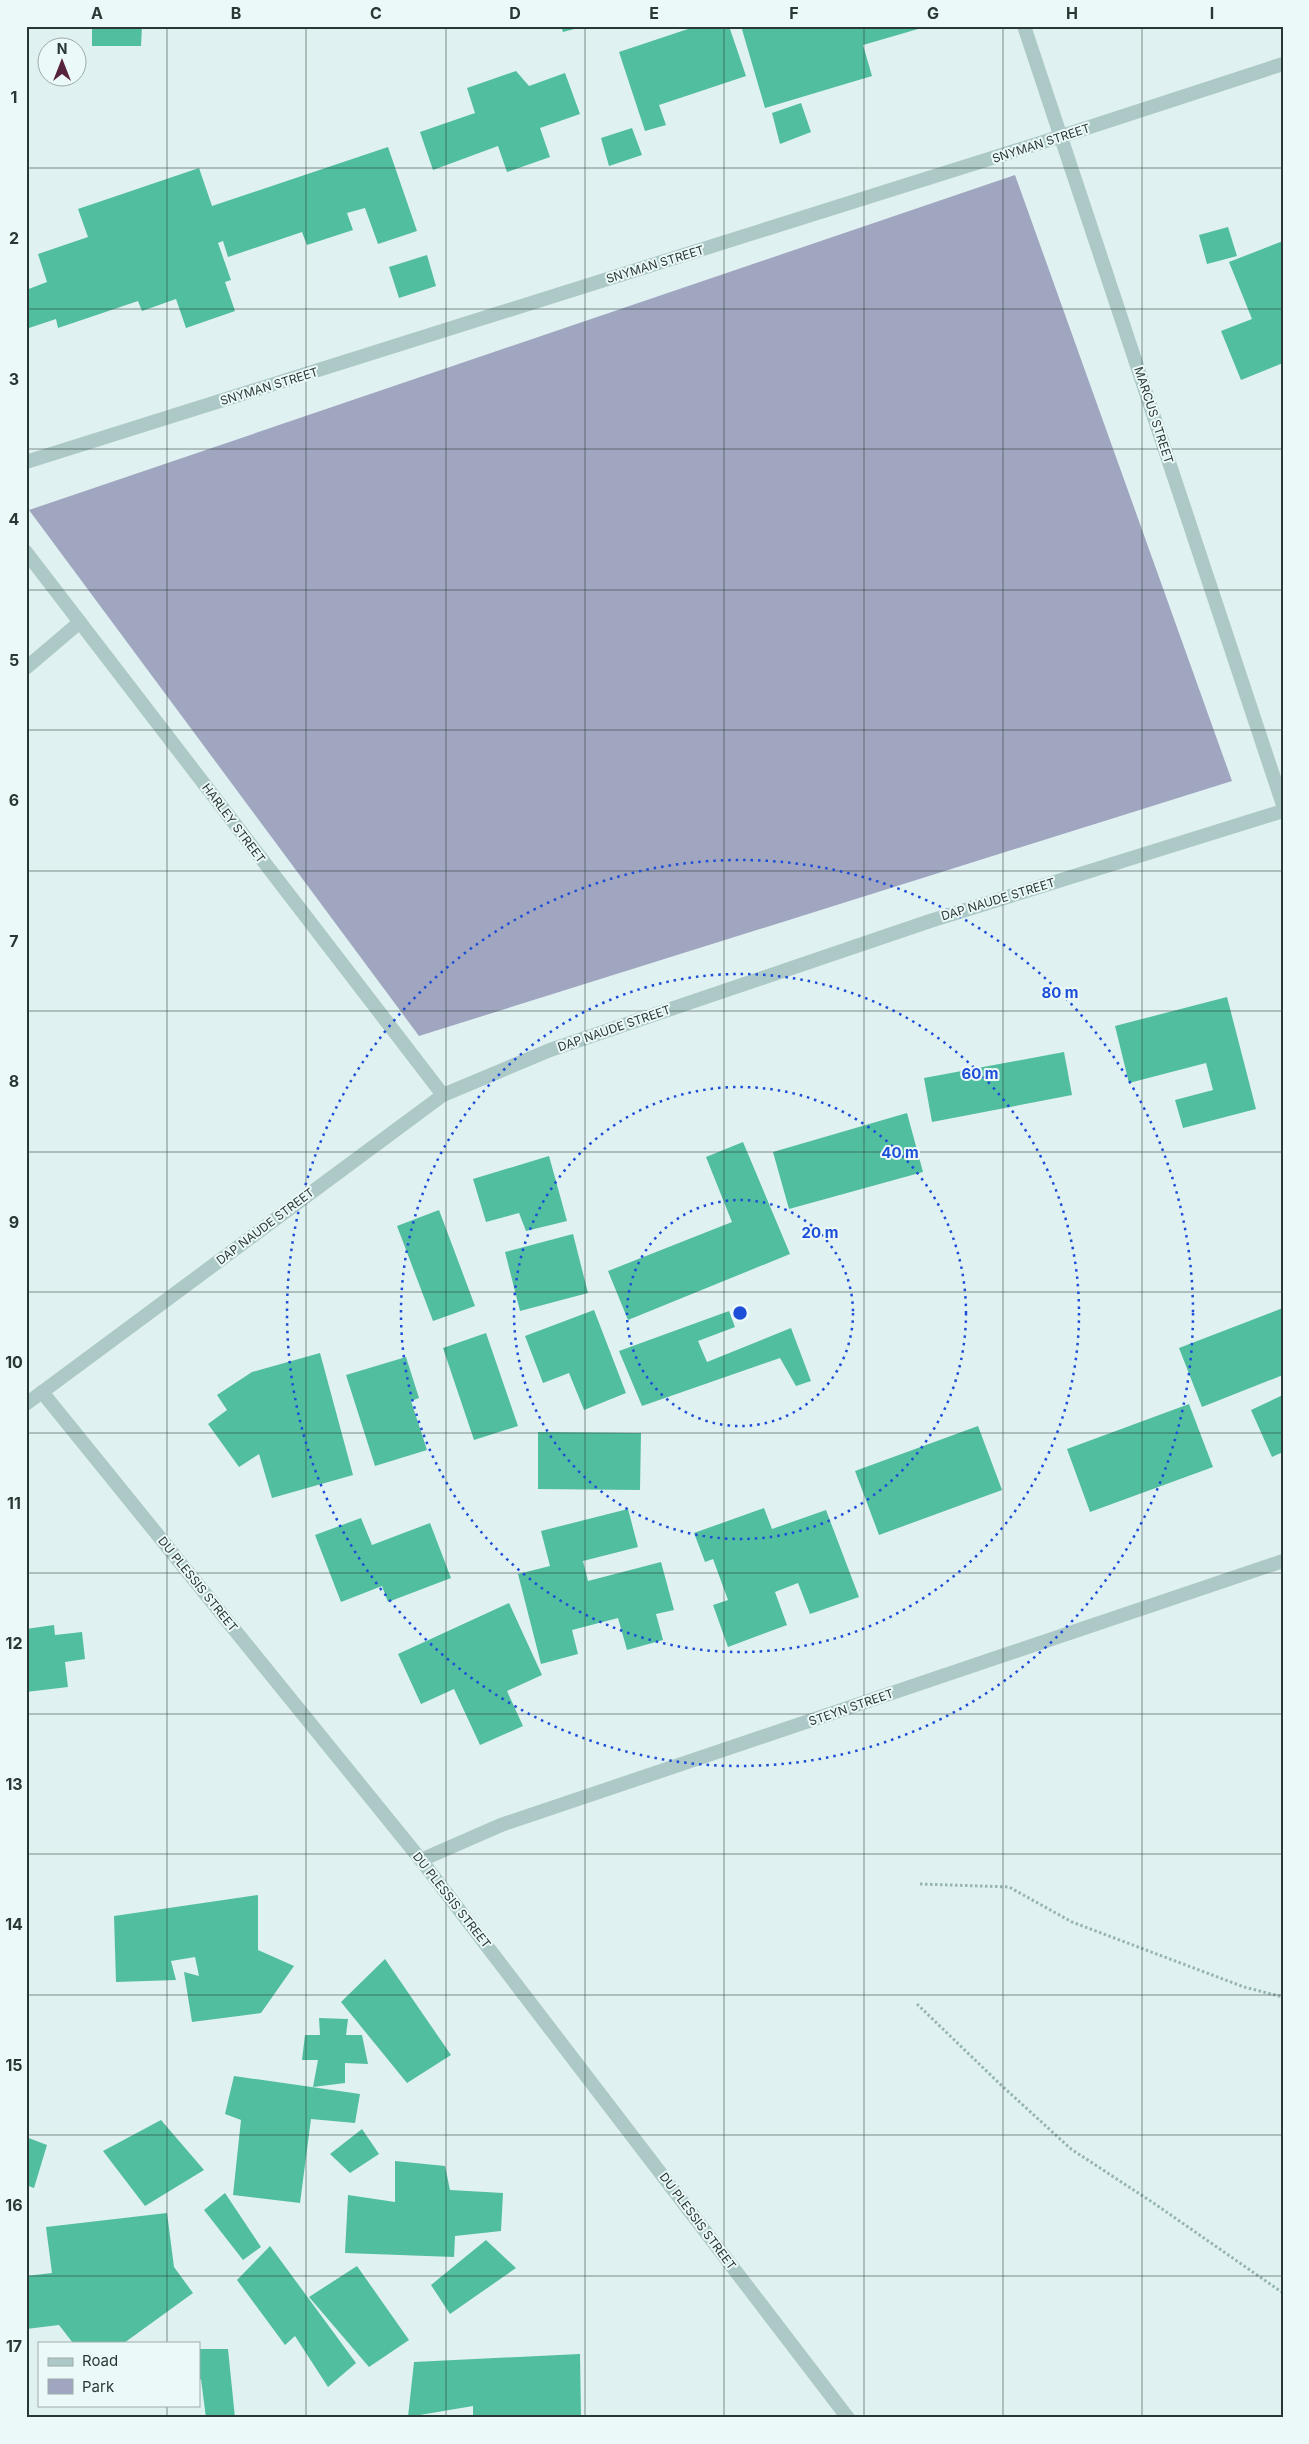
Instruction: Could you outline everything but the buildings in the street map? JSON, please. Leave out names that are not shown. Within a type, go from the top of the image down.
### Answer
[{"type":"street","name":"MARCUS STREET","points":[[1024,26],[1283,805]]},
{"type":"street","name":"SNYMAN STREET","points":[[26,462],[1062,136],[1283,64]]},
{"type":"street","name":"HARLEY STREET","points":[[26,552],[443,1094]]},
{"type":"street","points":[[26,668],[80,622]]},
{"type":"street","name":"DAP NAUDE STREET","points":[[26,1404],[443,1094],[550,1050],[902,930],[1283,811]]},
{"type":"street","name":"DU PLESSIS STREET","points":[[42,1392],[421,1860],[848,2418]]},
{"type":"street","name":"STEYN STREET","points":[[421,1860],[501,1825],[1283,1561]]},
{"type":"path","points":[[920,1884],[1008,1887],[1072,1922],[1244,1987],[1283,1997]]},
{"type":"path","points":[[918,2004],[1001,2085],[1071,2149],[1156,2204],[1283,2293]]},
{"type":"green space","points":[[1015,175],[1232,781],[419,1036],[29,510]]}]
